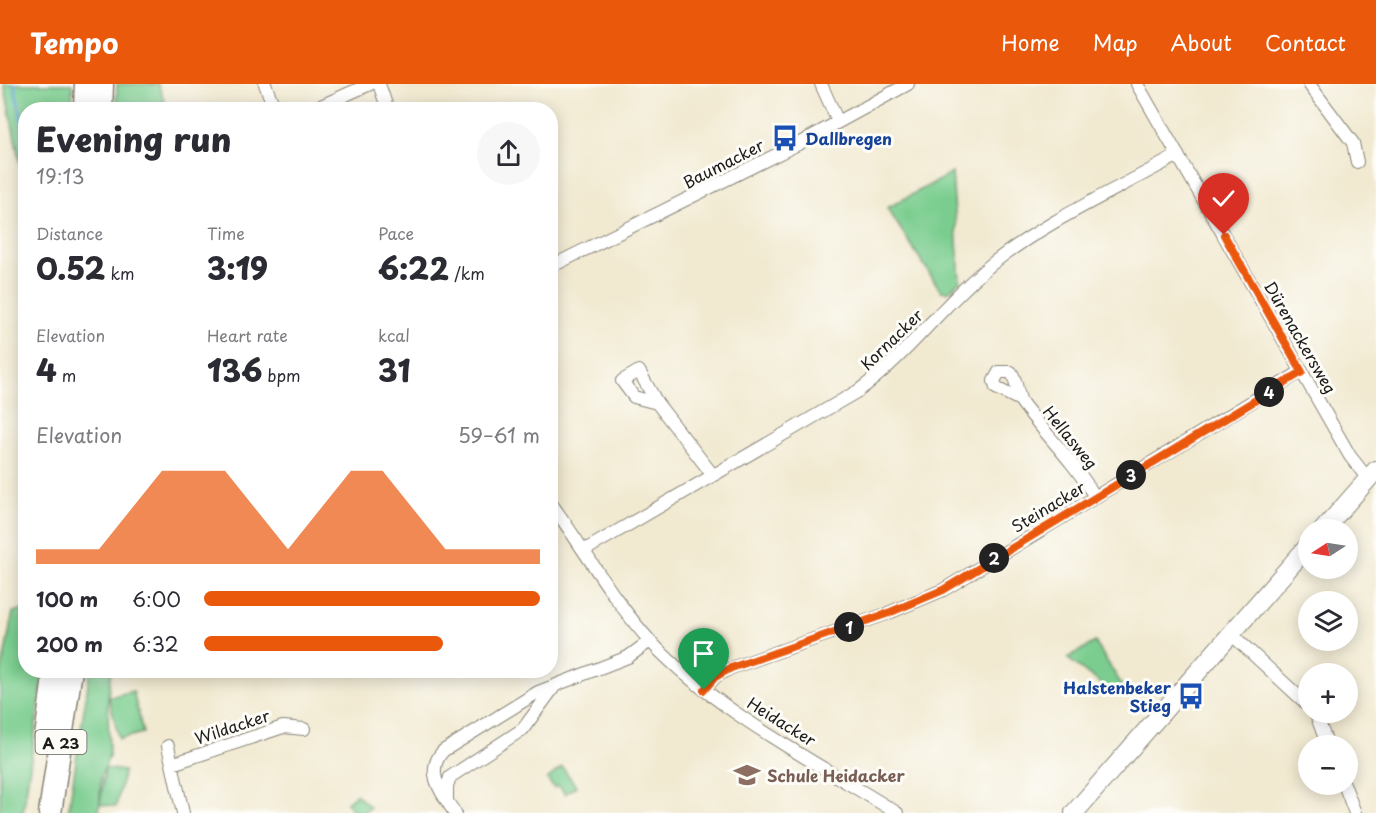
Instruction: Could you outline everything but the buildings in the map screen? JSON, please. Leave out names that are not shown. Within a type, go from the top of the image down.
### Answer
[{"type":"highway","points":[[85,102],[86,84]]},
{"type":"highway","points":[[101,102],[102,84]]},
{"type":"highway","name":"A 23","points":[[34,813],[54,678]]},
{"type":"highway","name":"A 23","points":[[50,813],[70,678]]},
{"type":"main road","points":[[1333,519],[1372,475]]},
{"type":"main road","points":[[1074,813],[1298,557]]},
{"type":"street","points":[[265,84],[272,102]]},
{"type":"street","points":[[330,102],[370,84]]},
{"type":"street","points":[[379,84],[385,102]]},
{"type":"street","points":[[821,84],[838,123]]},
{"type":"street","name":"Baumacker","points":[[558,263],[838,123],[908,84]]},
{"type":"street","name":"Dürenackersweg","points":[[1137,84],[1350,456],[1372,475]]},
{"type":"street","points":[[1309,84],[1353,143],[1357,162]]},
{"type":"street","name":"Kornacker","points":[[585,550],[876,378],[912,345],[969,284],[1022,243],[1178,155]]},
{"type":"street","name":"Steinacker","points":[[704,690],[715,677],[731,668],[886,614],[943,590],[1302,372]]},
{"type":"street","name":"Hellasweg","points":[[1020,400],[1085,480],[1095,497]]},
{"type":"street","points":[[657,404],[712,474]]},
{"type":"street","name":"Heidacker","points":[[558,513],[650,641],[704,690],[897,813]]},
{"type":"street","points":[[1230,633],[1298,696]]},
{"type":"street","points":[[455,813],[439,788],[434,773],[435,762],[443,751],[538,692],[628,657],[650,641]]},
{"type":"street","points":[[447,800],[450,777],[523,729],[555,686]]},
{"type":"street","name":"Wildacker","points":[[171,764],[283,727],[304,729]]},
{"type":"street","points":[[168,747],[183,813]]},
{"type":"street","points":[[1348,795],[1355,813]]},
{"type":"green space","points":[[4,84],[72,84],[73,102],[18,102],[18,154]]},
{"type":"green space","points":[[117,84],[158,84],[165,102],[116,102]]},
{"type":"green space","points":[[952,173],[960,281],[948,292],[941,291],[887,208]]},
{"type":"green space","points":[[18,611],[18,678],[43,678],[23,813],[0,813],[0,679],[13,612]]},
{"type":"green space","points":[[1095,642],[1123,687],[1116,695],[1067,658]]},
{"type":"green space","points":[[89,678],[110,678],[108,697],[109,756],[101,777],[99,813],[68,813]]},
{"type":"green space","points":[[133,691],[143,733],[119,739],[109,697]]},
{"type":"green space","points":[[562,767],[576,786],[565,794],[558,785],[554,788],[547,779]]},
{"type":"green space","points":[[105,768],[124,771],[116,807],[100,804]]},
{"type":"green space","points":[[356,794],[370,807],[364,813],[356,813],[346,803]]},
{"type":"waterway","points":[[14,84],[18,102]]},
{"type":"place","name":"Dallbregen","points":[[785,138]]},
{"type":"place","name":"Halstenbeker Stieg","points":[[1191,696]]},
{"type":"place","name":"Schule Heidacker","points":[[747,775]]},
{"type":"route","points":[[704,690],[715,677],[731,668],[886,614],[943,590],[1302,372],[1224,235]]}]
